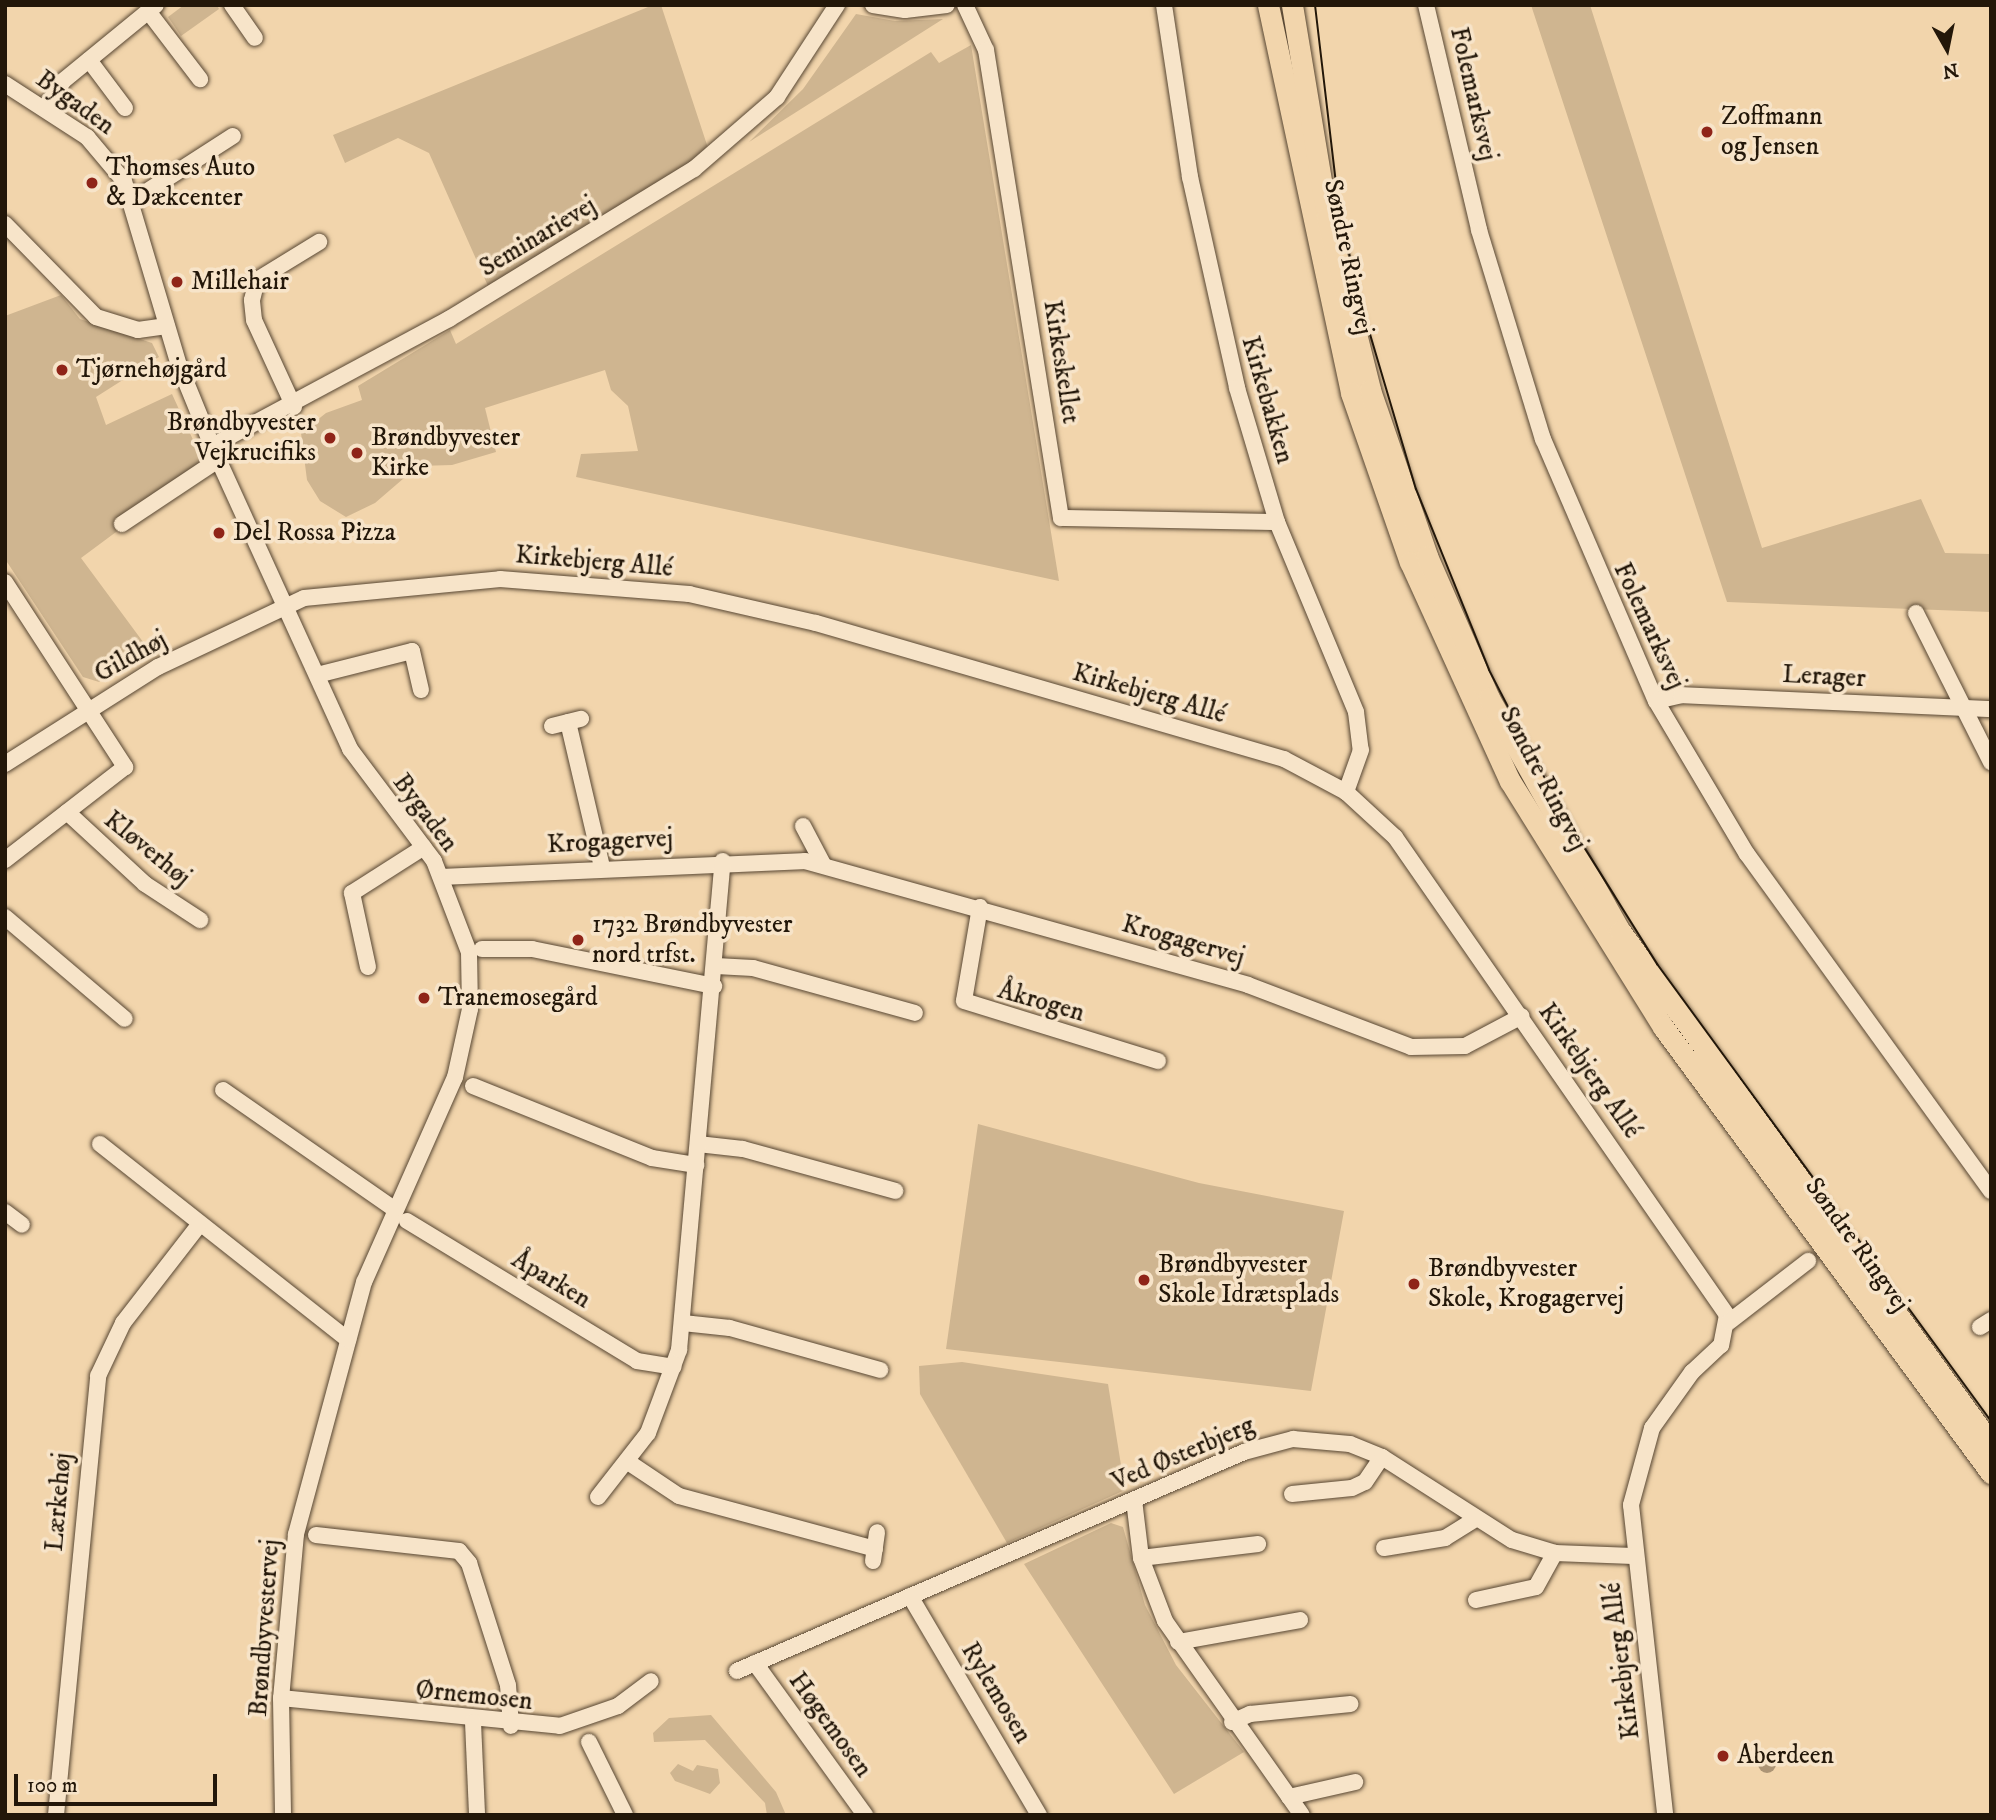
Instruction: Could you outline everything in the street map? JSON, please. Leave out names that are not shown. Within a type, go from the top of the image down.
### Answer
[{"type":"main road","name":"Søndre Ringvej","points":[[1268,5],[1351,393],[1410,562],[1503,769],[1555,863],[1656,1016],[1991,1473]]},
{"type":"main road","points":[[1282,5],[1298,43]]},
{"type":"main road","name":"Søndre Ringvej","points":[[1292,5],[1327,217],[1370,390],[1427,556],[1489,698],[1571,852],[1642,963],[1991,1444]]},
{"type":"street","points":[[232,5],[256,38]]},
{"type":"street","name":"Seminarievej","points":[[215,453],[694,169],[777,97],[837,5]]},
{"type":"street","points":[[873,5],[905,10],[947,5]]},
{"type":"street","name":"Kirkeskellet","points":[[965,5],[986,50],[1061,518],[1277,523]]},
{"type":"street","name":"Kirkebakken","points":[[1164,5],[1212,289],[1277,523],[1356,712],[1361,750],[1346,793]]},
{"type":"street","points":[[1298,43],[1302,5]]},
{"type":"street","name":"Folemarksvej","points":[[1426,5],[1479,230],[1543,439],[1656,701],[1747,854],[1991,1191]]},
{"type":"street","points":[[46,107],[89,60],[153,10],[200,79]]},
{"type":"street","points":[[89,60],[125,107]]},
{"type":"street","name":"Bygaden","points":[[5,84],[46,107],[114,163],[132,201],[166,326],[215,453],[288,606],[350,750],[424,847],[443,877],[468,952],[466,1040],[394,1209],[349,1333]]},
{"type":"street","points":[[132,201],[233,136]]},
{"type":"street","points":[[5,224],[96,317],[138,330],[166,326]]},
{"type":"street","points":[[294,407],[254,320],[252,300],[257,281],[319,242]]},
{"type":"street","points":[[122,524],[215,453]]},
{"type":"street","name":"Kirkebjerg Allé","points":[[288,606],[346,592],[500,579],[689,594],[816,623],[1284,758],[1346,793],[1395,836],[1522,1016],[1729,1322]]},
{"type":"street","points":[[5,582],[89,709]]},
{"type":"street","name":"Gildhøj","points":[[5,764],[158,667],[288,606]]},
{"type":"street","points":[[1916,613],[1991,762]]},
{"type":"street","points":[[317,675],[412,651],[421,690]]},
{"type":"street","name":"Lerager","points":[[1656,701],[1681,695],[1991,709]]},
{"type":"street","name":"Kløverhøj","points":[[5,860],[125,767],[89,709]]},
{"type":"street","points":[[567,722],[602,867]]},
{"type":"street","name":"Kløverhøj","points":[[66,812],[145,884],[200,920]]},
{"type":"street","points":[[803,826],[823,864]]},
{"type":"street","points":[[368,967],[352,893],[424,847]]},
{"type":"street","points":[[597,1497],[628,1462],[664,1402],[683,1323],[723,861]]},
{"type":"street","name":"Krogagervej","points":[[443,877],[723,861],[823,864],[1273,993],[1411,1046],[1465,1046],[1522,1016]]},
{"type":"street","name":"Åkrogen","points":[[980,907],[964,1001],[1158,1061]]},
{"type":"street","points":[[5,917],[125,1018]]},
{"type":"street","points":[[482,949],[533,949],[714,986]]},
{"type":"street","points":[[716,966],[753,968],[915,1013]]},
{"type":"street","points":[[473,1086],[652,1158],[695,1165]]},
{"type":"street","points":[[223,1090],[394,1209]]},
{"type":"street","points":[[100,1144],[199,1225],[349,1333]]},
{"type":"street","points":[[698,1144],[743,1149],[895,1191]]},
{"type":"street","points":[[5,1212],[22,1225]]},
{"type":"street","name":"Åparken","points":[[407,1221],[637,1361],[674,1367]]},
{"type":"street","name":"Lærkehøj","points":[[56,1815],[99,1376],[123,1323],[199,1225]]},
{"type":"street","name":"Kirkebjerg Allé","points":[[1665,1815],[1633,1556],[1631,1505],[1644,1447],[1670,1400],[1721,1345],[1729,1322],[1808,1261]]},
{"type":"street","points":[[683,1323],[730,1328],[880,1370]]},
{"type":"street","name":"Brøndbyvestervej","points":[[283,1815],[281,1698],[296,1534],[349,1333]]},
{"type":"street","name":"Ved Østerbjerg","points":[[910,1597],[1276,1442],[1350,1444],[1382,1457],[1475,1519],[1512,1540],[1555,1553],[1633,1556]]},
{"type":"street","points":[[1292,1494],[1352,1488],[1365,1482],[1382,1457]]},
{"type":"street","points":[[628,1462],[679,1496],[874,1555],[877,1532]]},
{"type":"street","points":[[1135,1500],[1141,1558],[1178,1642],[1232,1722],[1302,1815]]},
{"type":"street","points":[[1384,1548],[1445,1538],[1475,1519]]},
{"type":"street","points":[[316,1535],[459,1551],[469,1563],[508,1685],[511,1726]]},
{"type":"street","points":[[1141,1558],[1258,1544]]},
{"type":"street","points":[[1476,1600],[1536,1587],[1555,1553]]},
{"type":"street","points":[[737,1671],[910,1597]]},
{"type":"street","name":"Rylemosen","points":[[910,1597],[1039,1815]]},
{"type":"street","points":[[1178,1642],[1300,1620]]},
{"type":"street","name":"Høgemosen","points":[[755,1663],[865,1815]]},
{"type":"street","name":"Ørnemosen","points":[[281,1698],[511,1726],[584,1721],[651,1681]]},
{"type":"street","points":[[1232,1722],[1250,1714],[1351,1704]]},
{"type":"street","points":[[473,1722],[477,1815]]},
{"type":"street","points":[[589,1742],[625,1815]]},
{"type":"street","points":[[1289,1797],[1355,1782]]},
{"type":"shaded area","points":[[184,5],[217,5],[219,9],[181,36],[168,17]]},
{"type":"shaded area","points":[[653,5],[661,5],[708,148],[653,190],[488,286],[429,153],[398,138],[345,163],[333,135]]},
{"type":"shaded area","points":[[1531,5],[1590,5],[1762,548],[1921,499],[1945,553],[1991,554],[1991,612],[1727,602]]},
{"type":"shaded area","points":[[856,14],[895,21],[943,19],[749,142],[803,89]]},
{"type":"shaded area","points":[[971,45],[1059,581],[576,477],[581,454],[638,451],[628,406],[611,390],[605,370],[485,408],[496,452],[452,465],[418,466],[375,503],[346,517],[320,501],[307,480],[301,433],[326,413],[362,400],[358,386],[450,330],[456,344],[931,52],[939,63]]},
{"type":"shaded area","points":[[61,295],[80,319],[152,343],[159,357],[96,397],[106,425],[172,394],[205,466],[81,558],[149,650],[99,682],[83,677],[5,559],[5,316]]},
{"type":"shaded area","name":"Brøndbyvester Skole Idrætsplads","points":[[978,1124],[1199,1183],[1344,1211],[1311,1391],[946,1349]]},
{"type":"shaded area","points":[[962,1362],[1108,1384],[1125,1490],[1007,1543],[920,1394],[919,1366]]},
{"type":"shaded area","points":[[1111,1523],[1123,1527],[1145,1605],[1176,1665],[1244,1752],[1174,1794],[1024,1564]]},
{"type":"shaded area","points":[[711,1715],[776,1792],[786,1815],[767,1815],[765,1803],[705,1740],[654,1742],[653,1733],[669,1718]]},
{"type":"shaded area","points":[[1767,1755],[1775,1760],[1776,1764],[1771,1772],[1767,1773],[1759,1768],[1758,1764],[1763,1756]]},
{"type":"shaded area","points":[[678,1764],[693,1771],[697,1765],[718,1769],[720,1783],[710,1794],[675,1781],[670,1773]]},
{"type":"tram line","points":[[1315,5],[1337,193],[1356,287],[1416,489],[1489,670],[1564,815],[1657,964],[1991,1421]]},
{"type":"place","name":"Zoffmann og Jensen","points":[[1707,132]]},
{"type":"place","name":"Thomses Auto & Dækcenter","points":[[92,183]]},
{"type":"place","name":"Millehair","points":[[177,282]]},
{"type":"place","name":"Tjørnehøjgård","points":[[62,370]]},
{"type":"place","name":"Brøndbyvester Vejkrucifiks","points":[[330,438]]},
{"type":"place","name":"Brøndbyvester Kirke","points":[[357,453]]},
{"type":"place","name":"Del Rossa Pizza","points":[[219,533]]},
{"type":"place","name":"1732 Brøndbyvester nord trfst.","points":[[578,940]]},
{"type":"place","name":"Tranemosegård","points":[[424,998]]},
{"type":"place","name":"Brøndbyvester Skole Idrætsplads","points":[[1144,1280]]},
{"type":"place","name":"Brøndbyvester Skole, Krogagervej","points":[[1414,1284]]},
{"type":"place","name":"Aberdeen","points":[[1723,1756]]}]
